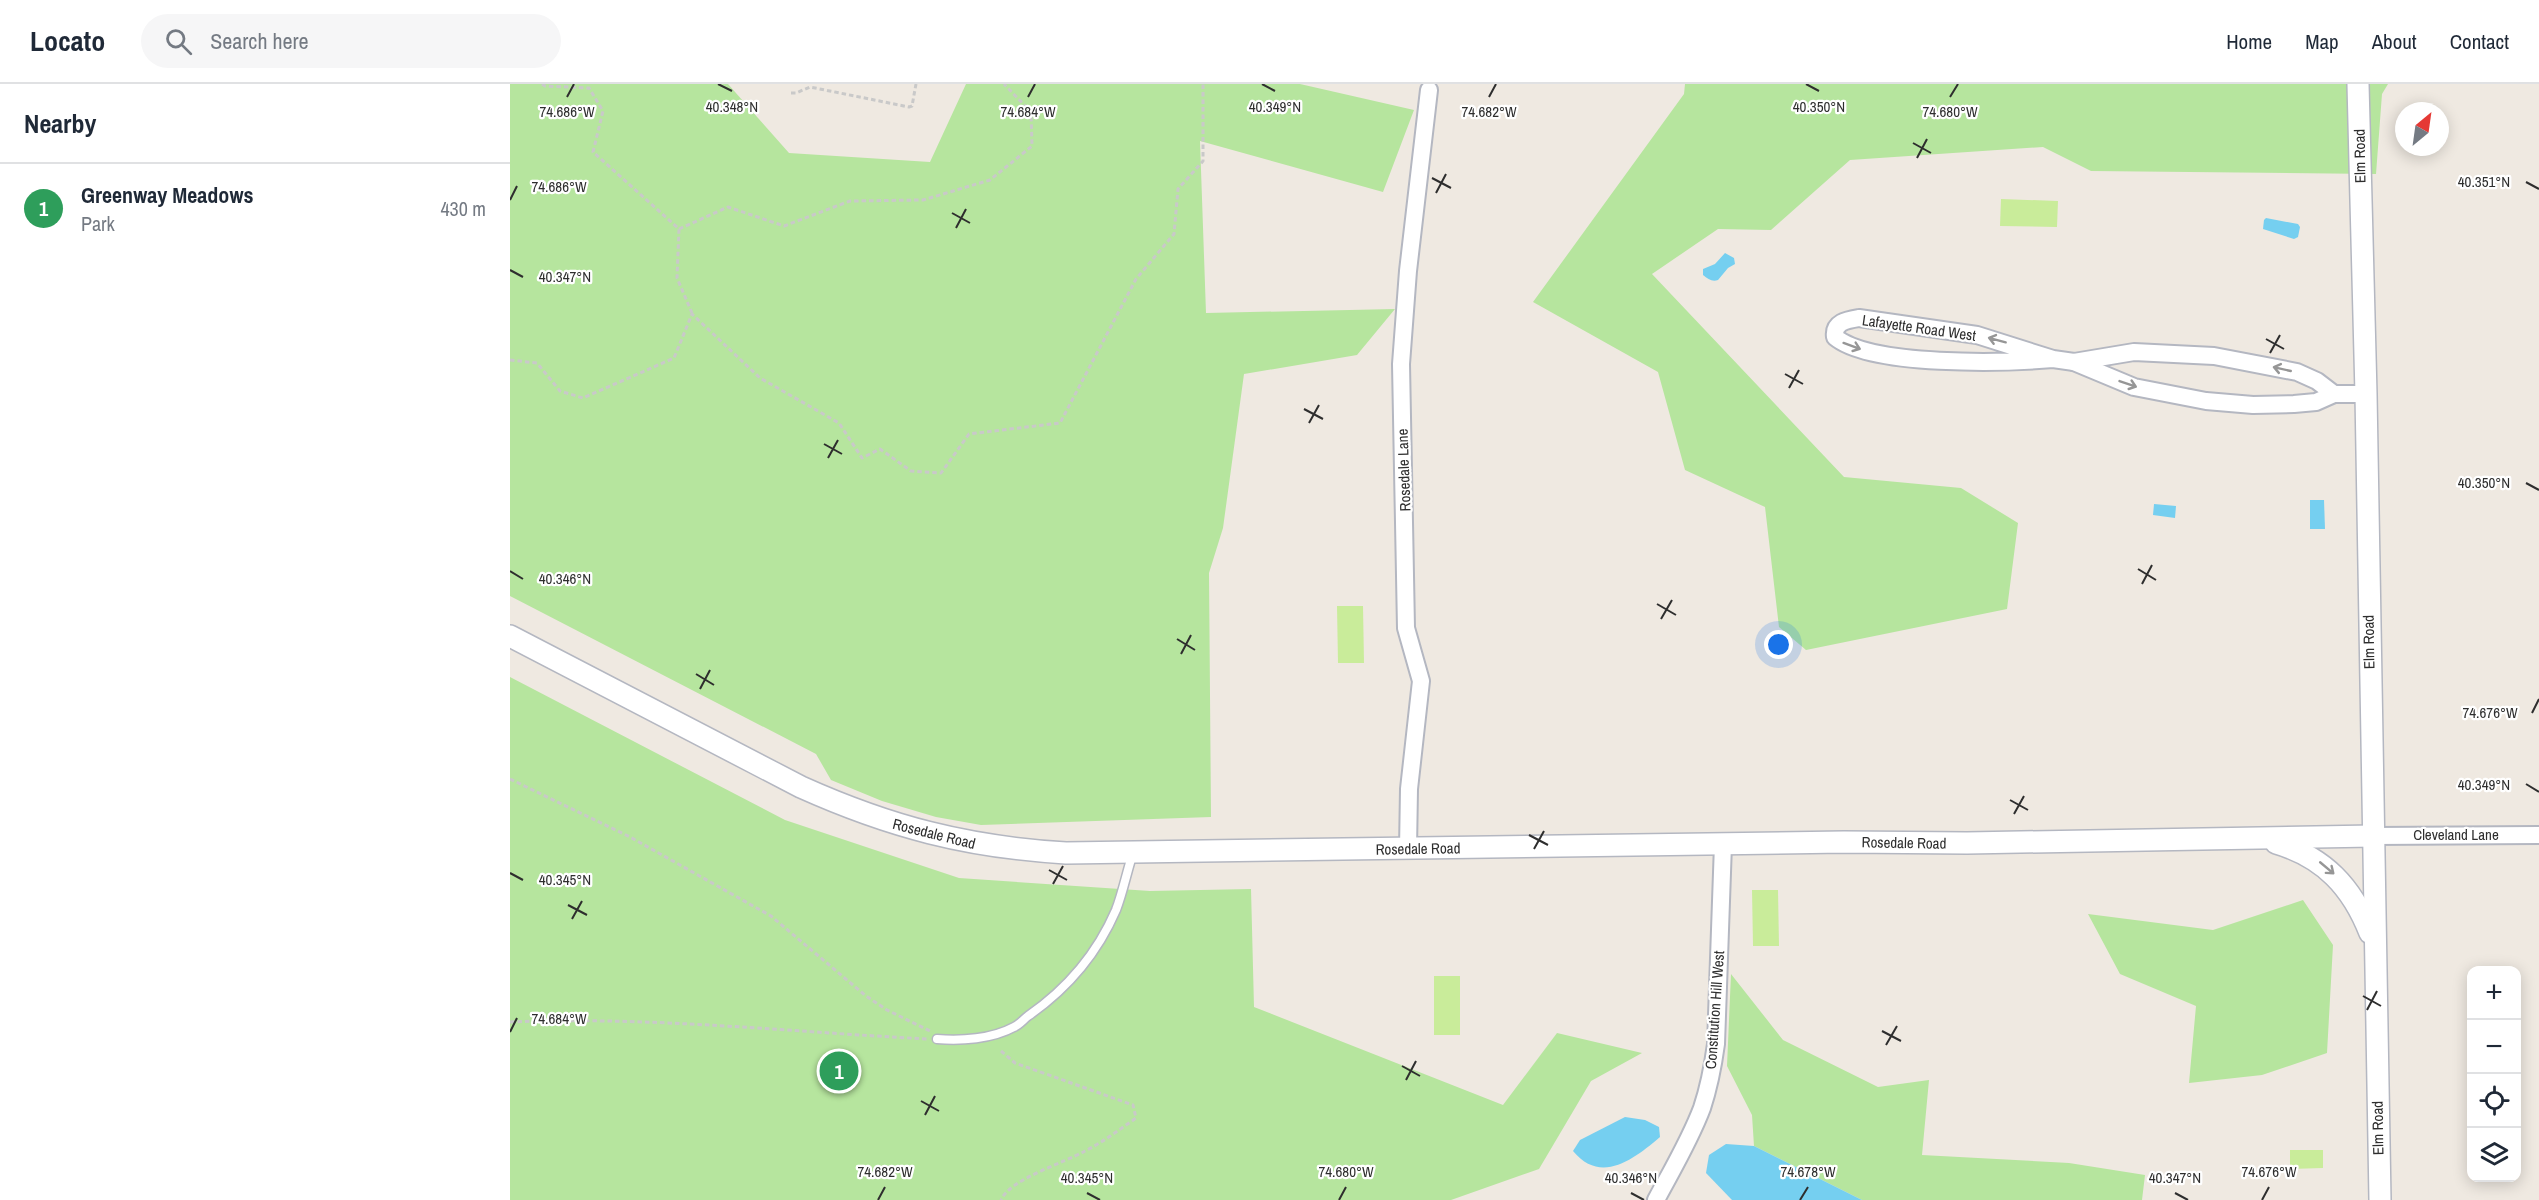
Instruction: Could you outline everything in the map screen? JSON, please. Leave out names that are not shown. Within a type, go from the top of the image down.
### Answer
[{"type":"street","name":"Elm Road","points":[[2358,84],[2366,394],[2380,1200]]},
{"type":"street","name":"Rosedale Lane","points":[[1408,849],[1410,779],[1421,681],[1406,628],[1401,364],[1408,271],[1430,90]]},
{"type":"street","name":"Lafayette Road West","points":[[2053,359],[1980,362],[1885,355],[1845,345],[1835,337],[1834,332],[1838,324],[1845,320],[1859,318],[1977,335],[2053,359],[2074,362],[2134,387],[2206,401],[2253,405],[2294,404],[2316,402],[2334,394],[2366,394]]},
{"type":"street","name":"Lafayette Road West","points":[[2074,362],[2134,352],[2214,356],[2297,372],[2317,381],[2334,394]]},
{"type":"street","name":"Rosedale Road","points":[[510,636],[801,787],[886,822],[959,841],[1023,850],[1133,852],[2373,836]]},
{"type":"street","name":"Cleveland Lane","points":[[2373,836],[2539,835]]},
{"type":"street","points":[[2255,838],[2299,851],[2318,861],[2335,874],[2354,899],[2374,943]]},
{"type":"street","name":"Constitution Hill West","points":[[1656,1200],[1689,1138],[1702,1108],[1711,1077],[1716,1044],[1723,844]]},
{"type":"lane","points":[[937,1037],[956,1041],[1013,1028],[1054,998],[1077,973],[1100,941],[1116,909],[1133,852]]},
{"type":"path","points":[[542,84],[589,88],[603,111],[593,152],[679,229]]},
{"type":"path","points":[[791,93],[810,87],[909,107],[912,106],[916,84]]},
{"type":"path","points":[[679,229],[728,207],[784,226],[850,201],[923,200],[990,180],[1032,146],[1031,112],[1004,84]]},
{"type":"path","points":[[679,229],[677,278],[692,314],[760,378],[839,423],[862,458],[880,449],[911,471],[941,473],[969,434],[1060,423],[1136,279],[1173,234],[1178,189],[1203,161],[1203,84]]},
{"type":"path","points":[[510,360],[537,363],[560,391],[583,398],[674,358],[692,314]]},
{"type":"path","points":[[510,779],[630,837],[771,916],[866,996],[937,1037]]},
{"type":"path","points":[[510,1022],[562,1020],[937,1037]]},
{"type":"path","points":[[1001,1051],[1015,1063],[1133,1106],[1136,1118],[1085,1151],[1019,1184],[1001,1197],[1001,1200]]},
{"type":"green space","points":[[510,84],[728,84],[789,153],[930,162],[966,84],[1300,84],[1414,110],[1383,192],[1200,141],[1206,313],[1395,309],[1357,355],[1244,374],[1223,528],[1209,573],[1211,817],[981,825],[936,817],[882,801],[831,780],[816,754],[510,596]]},
{"type":"green space","points":[[1685,84],[2388,84],[2382,94],[2376,174],[2091,171],[2043,147],[1850,160],[1771,230],[1718,229],[1652,274],[1844,477],[1961,488],[2018,523],[2007,609],[1806,650],[1779,627],[1765,507],[1685,470],[1658,372],[1533,302],[1684,94]]},
{"type":"green space","points":[[2001,199],[2058,201],[2057,227],[2000,226]]},
{"type":"green space","points":[[1337,606],[1363,606],[1364,663],[1338,663]]},
{"type":"green space","points":[[510,677],[785,820],[959,878],[1150,891],[1251,889],[1254,1007],[1503,1105],[1557,1033],[1642,1053],[1591,1081],[1539,1169],[1451,1200],[510,1200]]},
{"type":"green space","points":[[1752,890],[1778,890],[1779,946],[1753,946]]},
{"type":"green space","points":[[2303,900],[2333,945],[2327,1053],[2262,1075],[2189,1083],[2196,1006],[2120,974],[2088,914],[2213,930]]},
{"type":"green space","points":[[1731,974],[1783,1040],[1878,1087],[1929,1080],[1922,1155],[2069,1163],[2145,1175],[2142,1200],[1862,1200],[1754,1146],[1752,1115],[1727,1066]]},
{"type":"green space","points":[[1434,976],[1460,976],[1460,1035],[1434,1035]]},
{"type":"green space","points":[[2290,1150],[2323,1150],[2323,1168],[2290,1169]]},
{"type":"water","points":[[2266,218],[2298,224],[2300,227],[2298,237],[2294,239],[2263,229]]},
{"type":"water","points":[[1725,253],[1734,258],[1735,264],[1728,268],[1718,280],[1710,280],[1703,275],[1703,269],[1715,264]]},
{"type":"water","points":[[2310,500],[2324,500],[2325,529],[2310,529]]},
{"type":"water","points":[[2154,504],[2176,506],[2175,518],[2153,515]]},
{"type":"water","points":[[1625,1117],[1645,1120],[1659,1127],[1660,1137],[1628,1160],[1606,1167],[1595,1166],[1584,1161],[1573,1151],[1580,1140]]},
{"type":"water","points":[[1726,1144],[1754,1146],[1862,1200],[1732,1200],[1706,1173],[1709,1155]]},
{"type":"place","name":"Greenway Meadows","points":[[839,1071]]}]
